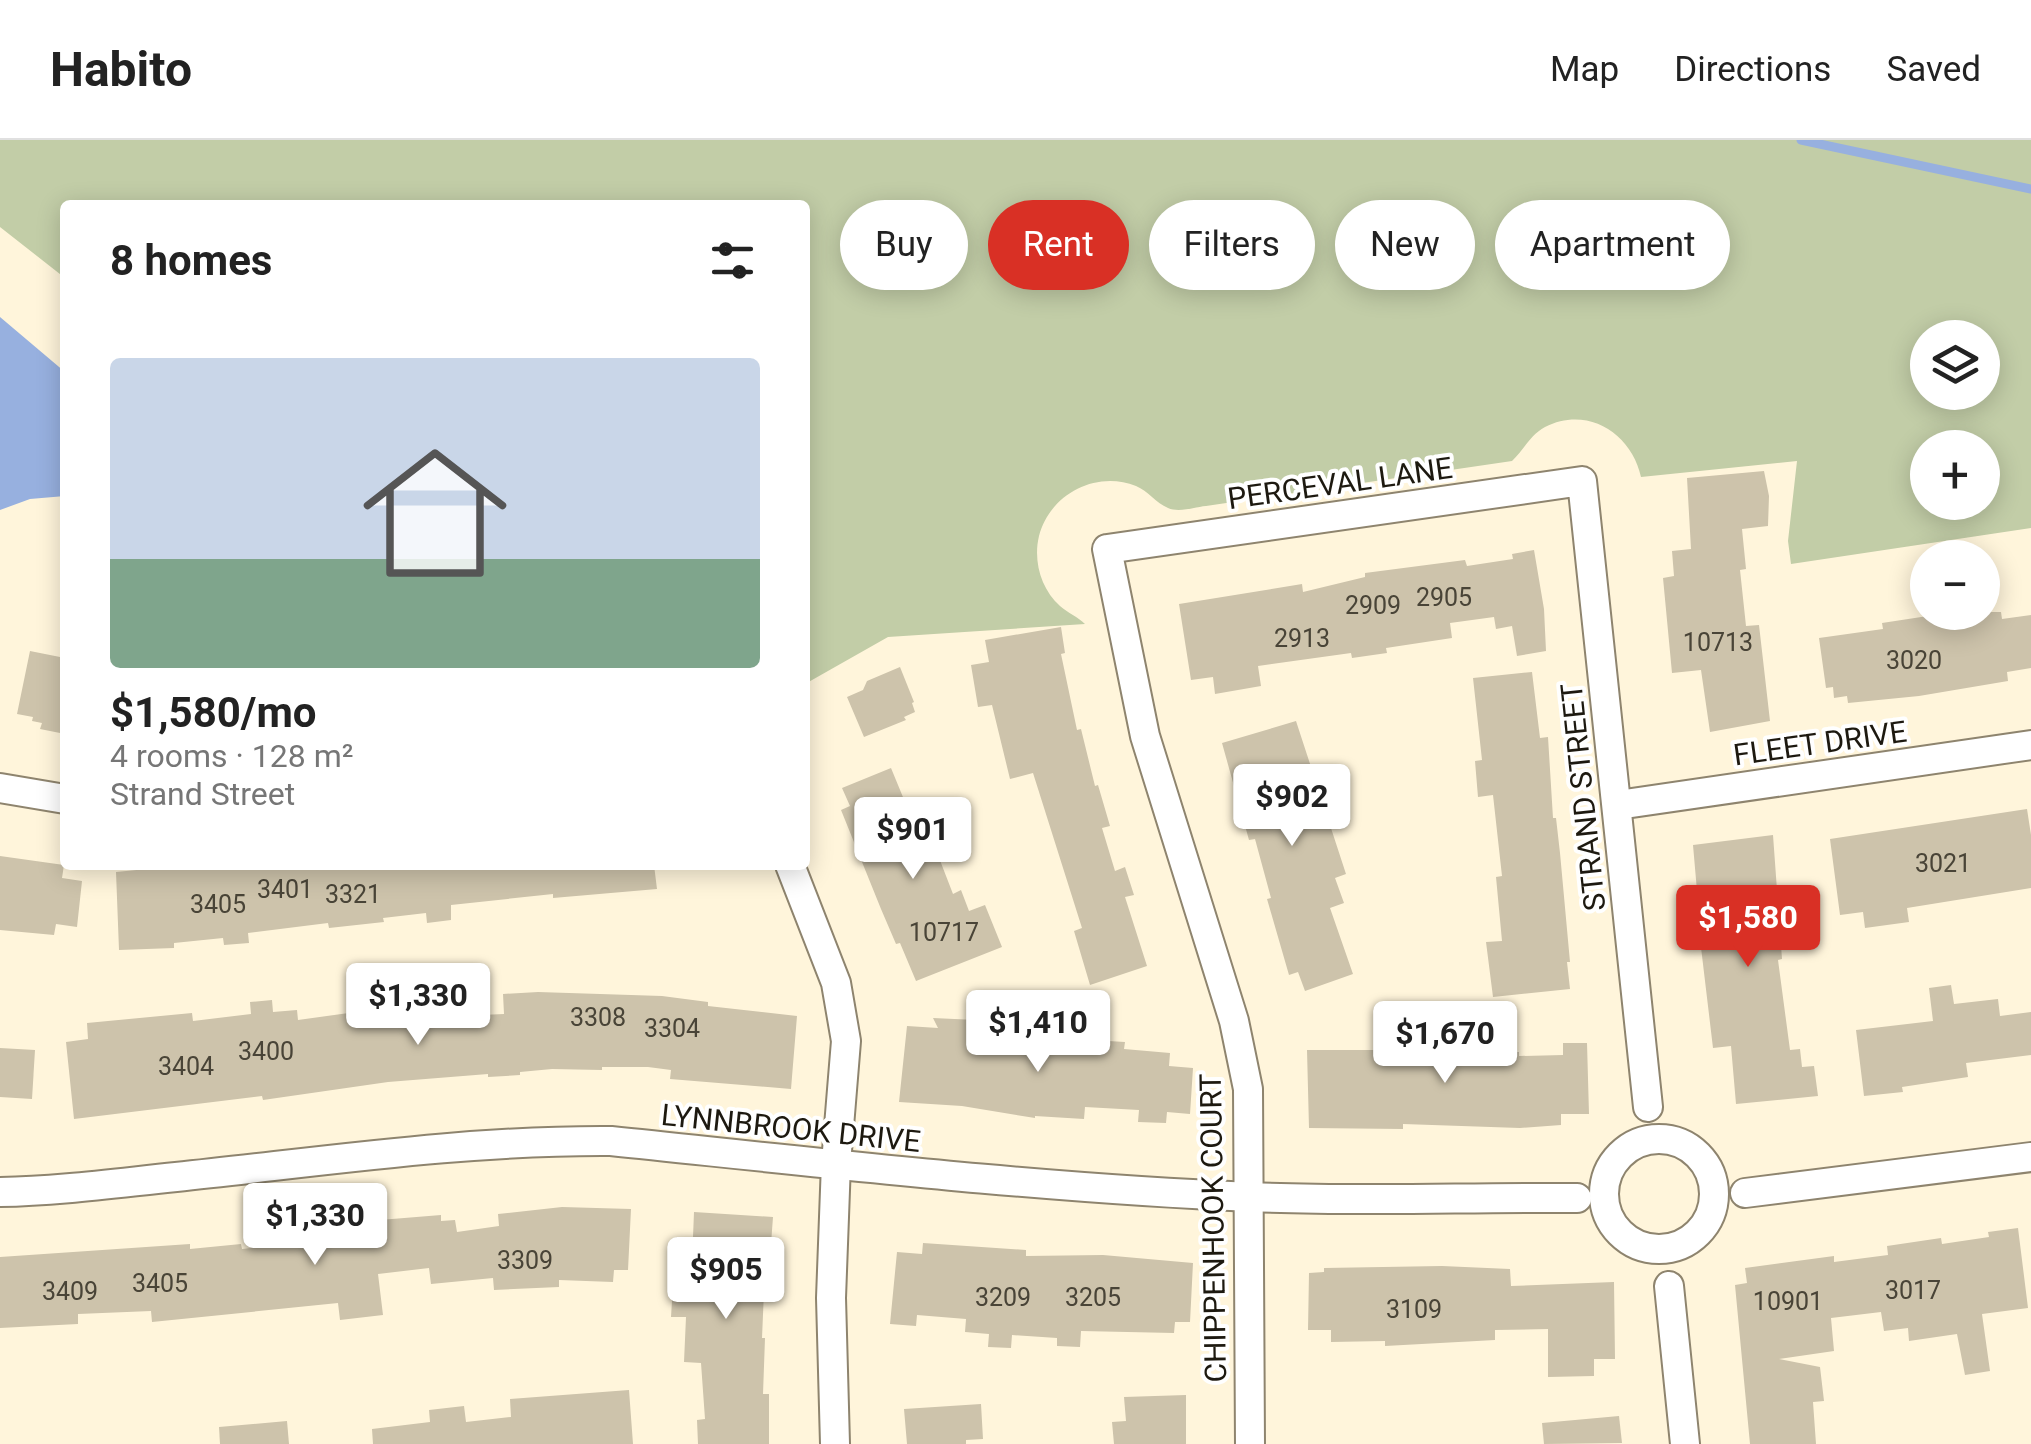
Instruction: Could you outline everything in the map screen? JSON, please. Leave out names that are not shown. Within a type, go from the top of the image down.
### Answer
[{"type":"street","name":"PERCEVAL LANE","points":[[1107,549],[1582,481]]},
{"type":"street","name":"STRAND STREET","points":[[1582,481],[1648,1107],[1637,1144]]},
{"type":"street","name":"CHIPPENHOOK COURT","points":[[1107,549],[1144,736],[1243,1056],[1248,1090],[1250,1444]]},
{"type":"street","name":"FLEET DRIVE","points":[[1618,805],[2031,745]]},
{"type":"street","points":[[0,788],[60,798]]},
{"type":"street","points":[[792,870],[830,964],[846,1041],[831,1298],[835,1444]]},
{"type":"street","name":"STRAND STREET","points":[[1648,1107],[1670,1140]]},
{"type":"street","name":"LYNNBROOK DRIVE","points":[[0,1192],[66,1189],[552,1140],[611,1141],[1018,1184],[1381,1202],[1577,1198],[1608,1214]]},
{"type":"street","points":[[1577,1198],[1606,1180],[1623,1153],[1637,1144],[1670,1140],[1687,1147],[1710,1173],[1714,1190],[1710,1214]]},
{"type":"street","points":[[1606,1180],[1608,1214],[1616,1230],[1630,1242],[1664,1249],[1695,1236],[1710,1214],[1745,1193],[2031,1157]]},
{"type":"street","points":[[1710,1173],[1745,1193]]},
{"type":"street","points":[[1681,1245],[1669,1286],[1685,1444]]},
{"type":"street","points":[[1646,1248],[1669,1286]]},
{"type":"green space","points":[[0,140],[2031,140],[2031,528],[1951,540],[1910,540],[1910,546],[1791,564],[1788,541],[1797,461],[1641,477],[1618,436],[1592,422],[1561,421],[1540,430],[1512,461],[1187,509],[1168,508],[1140,488],[1121,482],[1091,484],[1077,489],[1053,508],[1037,545],[1040,574],[1048,591],[1060,606],[1085,624],[888,637],[810,681],[810,200],[60,200],[60,274],[0,227]]},
{"type":"water","points":[[0,317],[60,368],[60,496],[30,499],[0,510]]},
{"type":"building","points":[[1764,471],[1769,496],[1768,526],[1742,529],[1746,569],[1740,570],[1746,626],[1759,625],[1770,721],[1710,732],[1701,670],[1672,673],[1663,578],[1674,576],[1672,551],[1691,549],[1687,478]]},
{"type":"building","points":[[1534,550],[1546,651],[1517,656],[1512,626],[1496,629],[1494,617],[1450,623],[1452,638],[1386,648],[1387,653],[1352,658],[1351,653],[1258,666],[1261,686],[1215,694],[1213,677],[1191,680],[1179,604],[1302,584],[1303,592],[1365,577],[1365,573],[1465,560],[1467,566],[1513,559],[1512,554]]},
{"type":"building","points":[[2000,612],[2002,619],[2031,615],[2031,668],[2007,672],[2008,681],[1919,696],[1848,703],[1847,696],[1834,698],[1833,687],[1826,688],[1819,638],[1883,629],[1882,623],[1910,619],[1910,630],[2000,630]]},
{"type":"building","points":[[1061,627],[1065,653],[1061,654],[1077,730],[1081,729],[1110,826],[1102,828],[1115,871],[1125,867],[1134,895],[1125,897],[1147,966],[1090,985],[1074,931],[1082,928],[1033,773],[1010,779],[992,705],[978,707],[971,665],[989,662],[985,640]]},
{"type":"building","points":[[30,651],[60,657],[60,733],[40,729],[42,723],[32,721],[33,717],[17,714]]},
{"type":"building","points":[[900,667],[915,712],[904,717],[906,720],[864,737],[847,697],[863,690],[867,681]]},
{"type":"building","points":[[1532,672],[1540,738],[1548,737],[1570,989],[1493,997],[1486,942],[1502,941],[1496,877],[1502,876],[1493,795],[1478,797],[1475,761],[1482,760],[1473,678]]},
{"type":"building","points":[[1296,721],[1346,874],[1335,878],[1344,903],[1330,908],[1353,974],[1305,991],[1298,972],[1289,975],[1255,839],[1249,840],[1222,743]]},
{"type":"building","points":[[891,768],[926,853],[936,850],[953,894],[961,890],[969,911],[985,905],[1002,947],[916,981],[900,943],[896,944],[841,810],[850,806],[842,788]]},
{"type":"building","points":[[2027,809],[2031,888],[1907,908],[1909,922],[1865,928],[1863,912],[1840,915],[1830,839]]},
{"type":"building","points":[[1773,835],[1782,959],[1778,960],[1790,1050],[1800,1049],[1802,1067],[1814,1066],[1818,1096],[1736,1104],[1731,1046],[1713,1048],[1700,939],[1710,938],[1705,890],[1697,891],[1693,845]]},
{"type":"building","points":[[0,856],[60,864],[62,878],[82,881],[77,927],[56,924],[54,935],[0,930]]},
{"type":"building","points":[[655,870],[657,889],[553,898],[553,894],[451,905],[451,920],[427,923],[426,913],[383,918],[384,922],[329,928],[328,923],[248,933],[249,943],[224,945],[223,938],[174,943],[174,948],[119,950],[116,872]]},
{"type":"building","points":[[1951,985],[1954,1004],[1998,999],[2000,1016],[2031,1012],[2031,1055],[1966,1063],[1968,1077],[1902,1087],[1903,1092],[1864,1096],[1856,1030],[1933,1021],[1929,988]]},
{"type":"building","points":[[503,994],[662,996],[708,1002],[708,1006],[797,1016],[791,1089],[670,1079],[671,1070],[648,1067],[552,1069],[520,1075],[388,1082],[263,1100],[262,1096],[74,1119],[66,1042],[88,1039],[87,1023],[192,1013],[193,1021],[251,1014],[250,1002],[272,1000],[273,1012],[297,1010],[298,1020],[457,998],[459,1016],[504,1014]]},
{"type":"building","points":[[933,1018],[976,1020],[974,1034],[1058,1043],[1058,1038],[1125,1042],[1124,1049],[1170,1053],[1169,1066],[1193,1068],[1190,1114],[1167,1112],[1166,1123],[1138,1122],[1139,1110],[1085,1107],[1084,1119],[1035,1118],[962,1106],[899,1102],[907,1026],[938,1028]]},
{"type":"building","points":[[1418,1035],[1473,1035],[1473,1052],[1519,1052],[1519,1056],[1563,1055],[1563,1043],[1587,1043],[1589,1114],[1561,1114],[1561,1125],[1520,1128],[1403,1124],[1403,1129],[1309,1128],[1307,1050],[1418,1050]]},
{"type":"building","points":[[0,1048],[35,1050],[32,1099],[0,1097]]},
{"type":"building","points":[[562,1207],[631,1209],[628,1270],[614,1270],[613,1282],[559,1280],[559,1287],[494,1290],[493,1278],[431,1284],[429,1268],[378,1274],[383,1315],[340,1320],[338,1303],[152,1322],[151,1311],[78,1314],[78,1324],[0,1328],[0,1257],[190,1244],[190,1249],[241,1244],[242,1249],[308,1242],[307,1230],[344,1226],[343,1223],[441,1215],[441,1221],[455,1220],[457,1232],[499,1226],[498,1214]]},
{"type":"building","points":[[694,1212],[773,1217],[771,1244],[766,1244],[762,1338],[763,1394],[769,1394],[769,1444],[698,1444],[697,1420],[705,1419],[701,1363],[684,1362],[686,1317],[671,1317],[676,1237],[693,1237]]},
{"type":"building","points":[[2018,1228],[2028,1308],[1982,1314],[1990,1371],[1965,1375],[1957,1334],[1909,1341],[1908,1328],[1884,1331],[1881,1312],[1831,1318],[1834,1351],[1779,1359],[1820,1367],[1824,1401],[1813,1402],[1816,1444],[1750,1444],[1735,1285],[1747,1283],[1745,1268],[1834,1256],[1834,1262],[1888,1255],[1887,1246],[1941,1238],[1942,1244]]},
{"type":"building","points":[[923,1243],[1026,1250],[1026,1256],[1103,1255],[1193,1263],[1190,1322],[1175,1322],[1174,1333],[1081,1331],[1080,1347],[1057,1346],[1057,1338],[1012,1335],[1011,1348],[988,1347],[989,1334],[965,1332],[966,1319],[917,1315],[916,1326],[890,1324],[897,1252],[922,1254]]},
{"type":"building","points":[[1324,1268],[1510,1269],[1511,1286],[1614,1282],[1615,1359],[1594,1359],[1594,1376],[1548,1377],[1548,1329],[1495,1330],[1495,1340],[1385,1346],[1385,1341],[1331,1342],[1331,1330],[1308,1330],[1309,1273],[1324,1272]]},
{"type":"building","points":[[629,1390],[633,1444],[373,1444],[372,1429],[430,1422],[429,1410],[464,1406],[466,1422],[511,1417],[510,1399]]},
{"type":"building","points":[[1186,1395],[1186,1444],[1114,1444],[1112,1422],[1126,1421],[1124,1397]]},
{"type":"building","points":[[981,1404],[983,1439],[966,1440],[966,1444],[907,1444],[904,1409]]},
{"type":"building","points":[[1619,1416],[1622,1443],[1544,1444],[1542,1423]]},
{"type":"building","points":[[287,1421],[289,1444],[220,1444],[219,1427]]},
{"type":"waterway","points":[[1801,140],[2031,189]]}]
